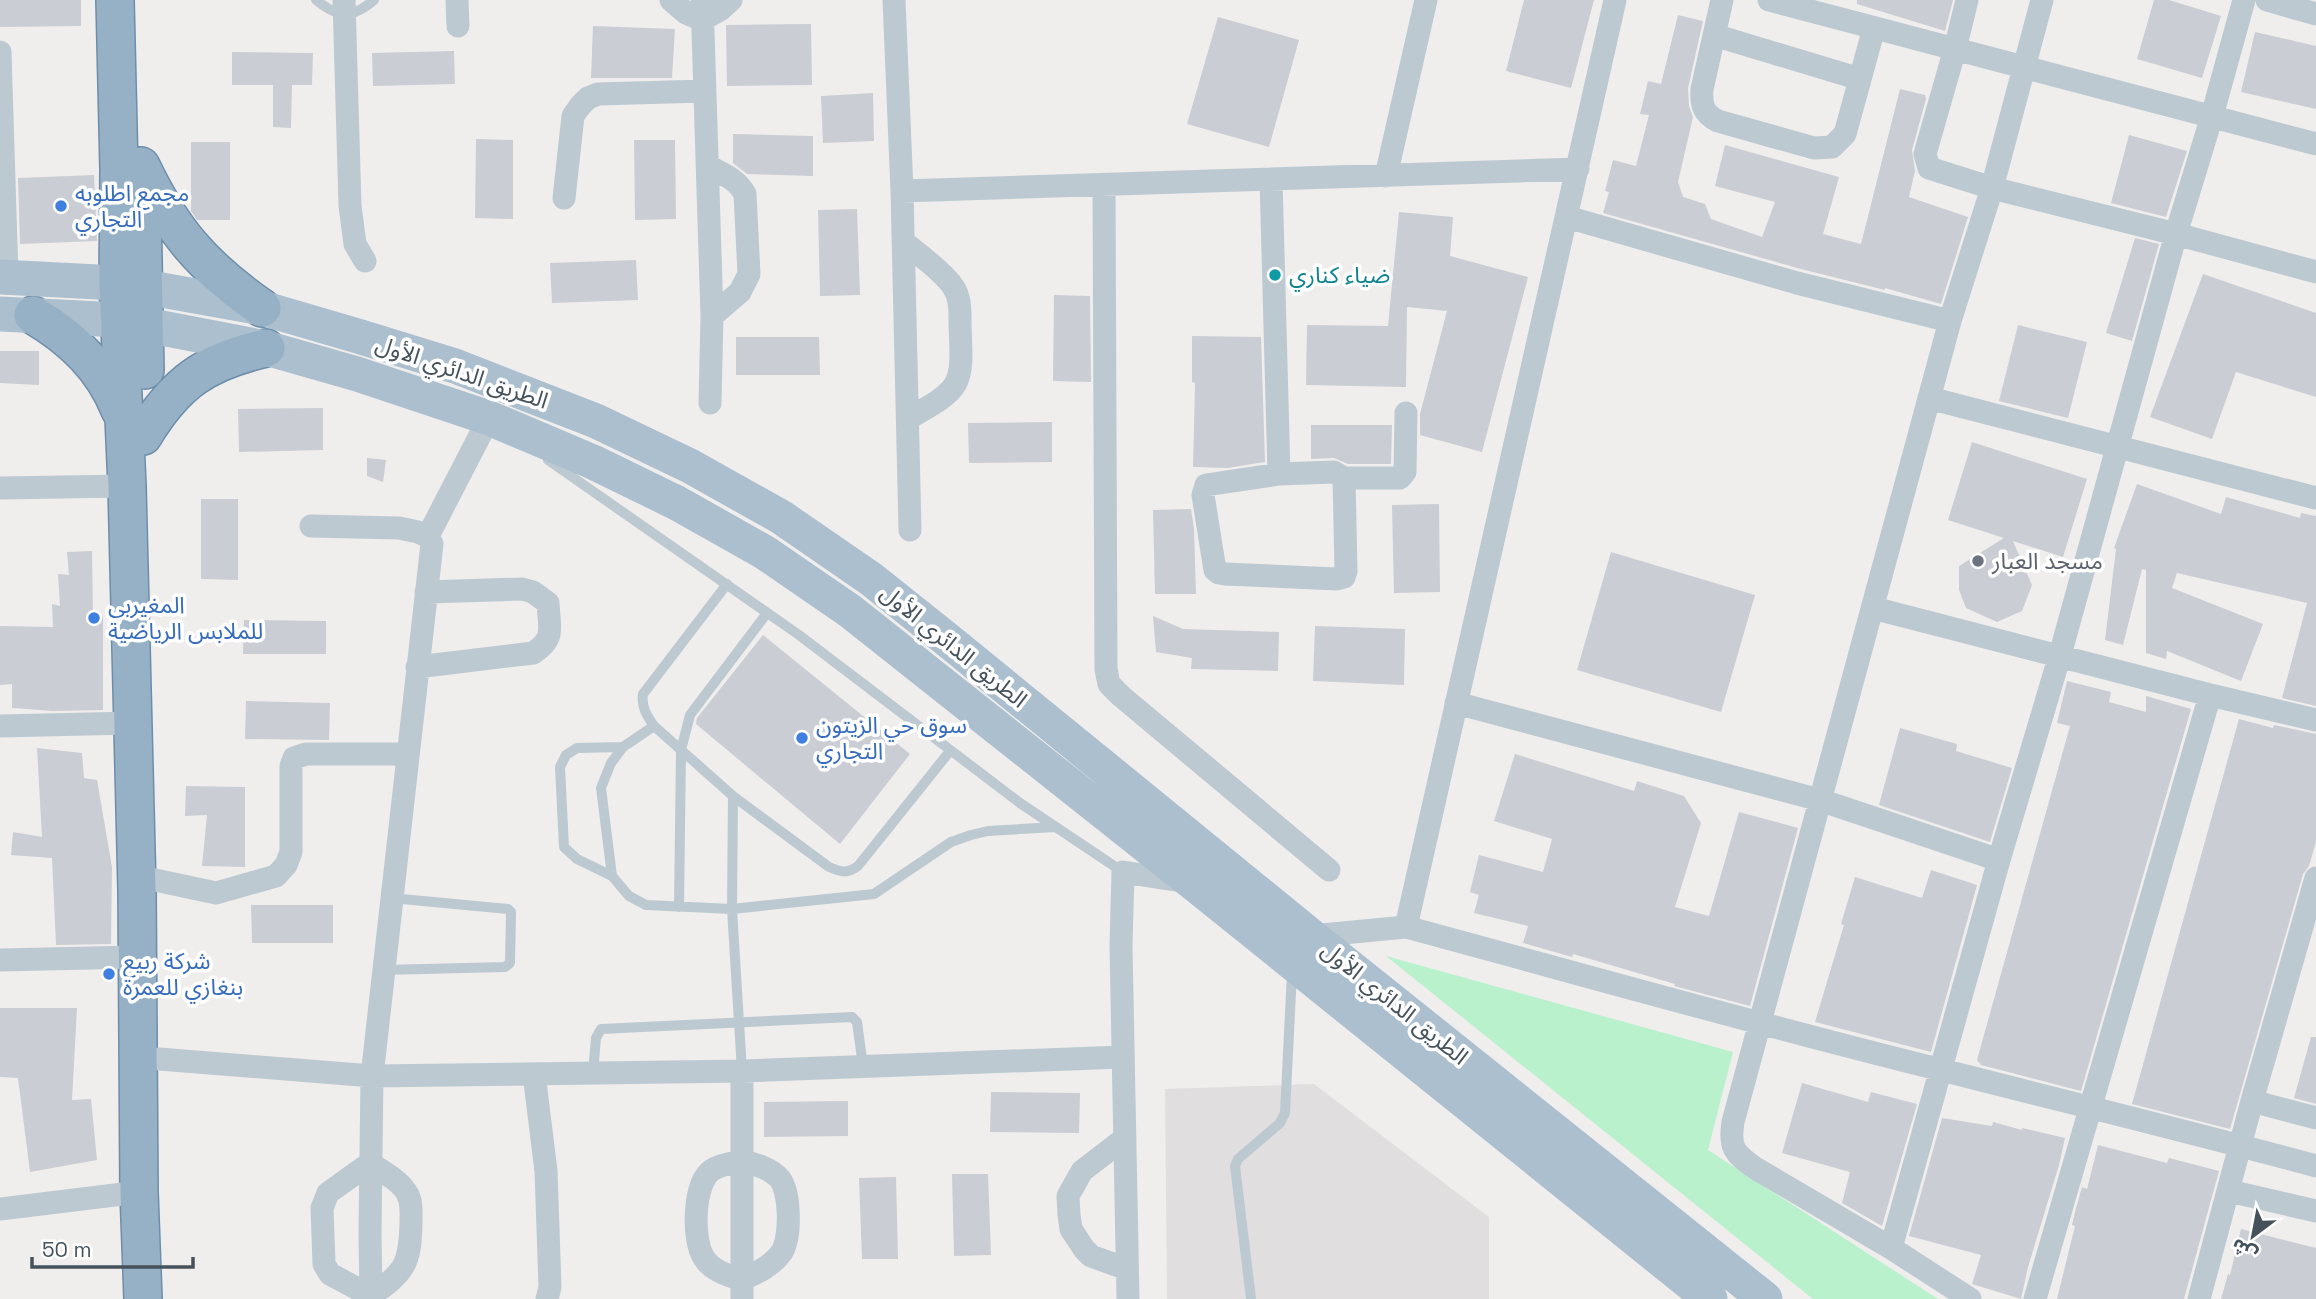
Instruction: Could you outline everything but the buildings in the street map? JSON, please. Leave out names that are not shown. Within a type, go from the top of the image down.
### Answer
[{"type":"highway","points":[[115,0],[119,169],[131,285],[134,430],[155,880],[159,1059],[150,1275]]},
{"type":"highway","points":[[131,285],[141,166],[136,0]]},
{"type":"highway","points":[[141,166],[157,201],[178,232],[231,286],[262,308]]},
{"type":"highway","points":[[17,314],[58,330],[81,349],[100,372],[134,430],[127,486],[137,890],[139,1192],[150,1275],[164,1299]]},
{"type":"highway","points":[[134,430],[160,409],[181,386],[207,368],[236,355],[267,348]]},
{"type":"main road","name":"الطريق الدائري الأول","points":[[3,277],[131,285],[262,308],[455,366],[596,421],[690,466],[781,517],[871,579],[940,634],[1702,1296]]},
{"type":"main road","name":"الطريق الدائري الأول","points":[[17,314],[132,322],[267,348],[357,374],[489,418],[593,462],[677,503],[764,552],[850,611],[1192,882],[1302,949],[1765,1299]]},
{"type":"street","points":[[457,0],[458,26]]},
{"type":"street","points":[[671,0],[686,13],[720,10],[731,0]]},
{"type":"street","points":[[894,0],[904,242],[911,530]]},
{"type":"street","points":[[1386,176],[1426,0]]},
{"type":"street","points":[[1406,927],[1615,0]]},
{"type":"street","points":[[1722,0],[1702,89],[1705,112],[1718,121],[1814,148],[1832,147],[1845,134],[1874,28]]},
{"type":"street","points":[[1769,0],[2316,144]]},
{"type":"street","points":[[1967,0],[1925,154],[1929,168],[1992,188],[2316,272]]},
{"type":"street","points":[[1970,1299],[1891,1248],[1755,1168],[1733,1149],[1730,1139],[1950,321],[1992,188],[2042,0]]},
{"type":"street","points":[[1891,1248],[2244,0]]},
{"type":"street","points":[[2267,0],[2316,14]]},
{"type":"street","points":[[344,8],[350,206],[355,244],[365,261]]},
{"type":"street","points":[[702,10],[712,316],[710,403]]},
{"type":"street","points":[[1714,35],[1860,79]]},
{"type":"street","points":[[0,52],[3,277]]},
{"type":"street","points":[[564,198],[573,116],[588,98],[598,94],[705,91]]},
{"type":"street","points":[[708,166],[733,180],[745,194],[749,274],[740,292],[712,316]]},
{"type":"street","points":[[902,191],[1578,169]]},
{"type":"street","points":[[1271,179],[1279,474]]},
{"type":"street","points":[[1104,185],[1106,669],[1109,684],[1329,870]]},
{"type":"street","points":[[1567,217],[1797,283],[1950,321]]},
{"type":"street","points":[[904,242],[953,286],[959,298],[962,368],[957,383],[944,398],[909,418]]},
{"type":"street","points":[[1929,398],[2316,498]]},
{"type":"street","points":[[1344,478],[1344,577],[1337,579],[1219,573],[1214,564],[1203,495],[1209,484],[1279,474],[1334,472],[1344,478],[1400,478],[1404,476],[1406,413]]},
{"type":"street","points":[[428,536],[489,418]]},
{"type":"street","points":[[0,488],[127,486]]},
{"type":"street","points":[[311,526],[399,528],[428,536],[432,544],[372,1076],[371,1297]]},
{"type":"street","points":[[417,667],[533,653],[550,638],[548,603],[533,592],[522,589],[426,592]]},
{"type":"street","points":[[1873,608],[2316,720]]},
{"type":"street","points":[[2035,1299],[2210,695]]},
{"type":"street","points":[[1456,703],[1820,800],[1999,860]]},
{"type":"street","points":[[0,726],[132,723]]},
{"type":"street","points":[[155,880],[216,893],[276,876],[286,865],[291,852],[294,758],[306,754],[407,754]]},
{"type":"street","points":[[1128,1299],[1122,872],[1192,882]]},
{"type":"street","points":[[2199,1299],[2316,878]]},
{"type":"street","points":[[1302,949],[1406,927],[1761,1023],[2316,1166]]},
{"type":"street","points":[[0,960],[136,957]]},
{"type":"street","points":[[159,1059],[372,1076],[742,1071],[1123,1057]]},
{"type":"street","points":[[742,1071],[742,1289]]},
{"type":"street","points":[[534,1074],[546,1171],[550,1287],[547,1299]]},
{"type":"street","points":[[2252,1101],[2316,1118]]},
{"type":"street","points":[[1125,1138],[1082,1171],[1068,1196],[1071,1228],[1083,1249],[1091,1256],[1127,1269]]},
{"type":"street","points":[[743,1161],[757,1165],[780,1178],[786,1192],[788,1233],[787,1243],[773,1262],[742,1289],[705,1259],[697,1238],[697,1204],[703,1180],[709,1171],[743,1161]]},
{"type":"street","points":[[370,1163],[409,1196],[411,1211],[410,1249],[405,1265],[371,1297]]},
{"type":"street","points":[[370,1163],[328,1193],[322,1208],[324,1264],[330,1273],[371,1297]]},
{"type":"street","points":[[2229,1191],[2316,1211]]},
{"type":"street","points":[[0,1209],[139,1192]]},
{"type":"lane","points":[[316,0],[326,9],[363,10],[374,0]]},
{"type":"lane","points":[[489,418],[530,447]]},
{"type":"lane","points":[[541,454],[727,584],[950,751],[1122,872]]},
{"type":"lane","points":[[727,584],[643,694],[642,702],[646,715],[654,726],[733,796],[829,867],[840,872],[850,872],[858,866],[950,751]]},
{"type":"lane","points":[[679,907],[681,750],[690,715],[767,613]]},
{"type":"lane","points":[[612,876],[601,788],[611,763],[623,747],[654,726]]},
{"type":"lane","points":[[623,747],[577,748],[566,755],[560,767],[564,847],[577,859],[612,876],[629,896],[646,905],[732,909],[874,894],[951,842],[988,831],[1056,827]]},
{"type":"lane","points":[[733,796],[732,909],[742,1071]]},
{"type":"lane","points":[[850,872],[857,896]]},
{"type":"lane","points":[[383,970],[505,967],[510,963],[508,909],[391,898]]},
{"type":"lane","points":[[1251,1299],[1235,1166],[1238,1159],[1280,1123],[1285,1113],[1302,949]]},
{"type":"lane","points":[[593,1073],[596,1038],[601,1028],[852,1017],[857,1022],[863,1066]]},
{"type":"shaded area","points":[[1314,1084],[1489,1217],[1489,1299],[1167,1299],[1165,1089]]},
{"type":"green space","points":[[1386,956],[1733,1052],[1708,1150],[1938,1299],[1813,1299]]},
{"type":"place","name":"مجمع اطلوبه التجاري","points":[[61,206]]},
{"type":"place","name":"ضياء كناري","points":[[1275,275]]},
{"type":"place","name":"مسجد العبار","points":[[1978,561]]},
{"type":"place","name":"المغيربي للملابس الرياضية","points":[[94,618]]},
{"type":"place","name":"سوق حي الزيتون التجاري","points":[[802,738]]},
{"type":"place","name":"شركة ربيع بنغازي للعمرة","points":[[109,974]]}]
